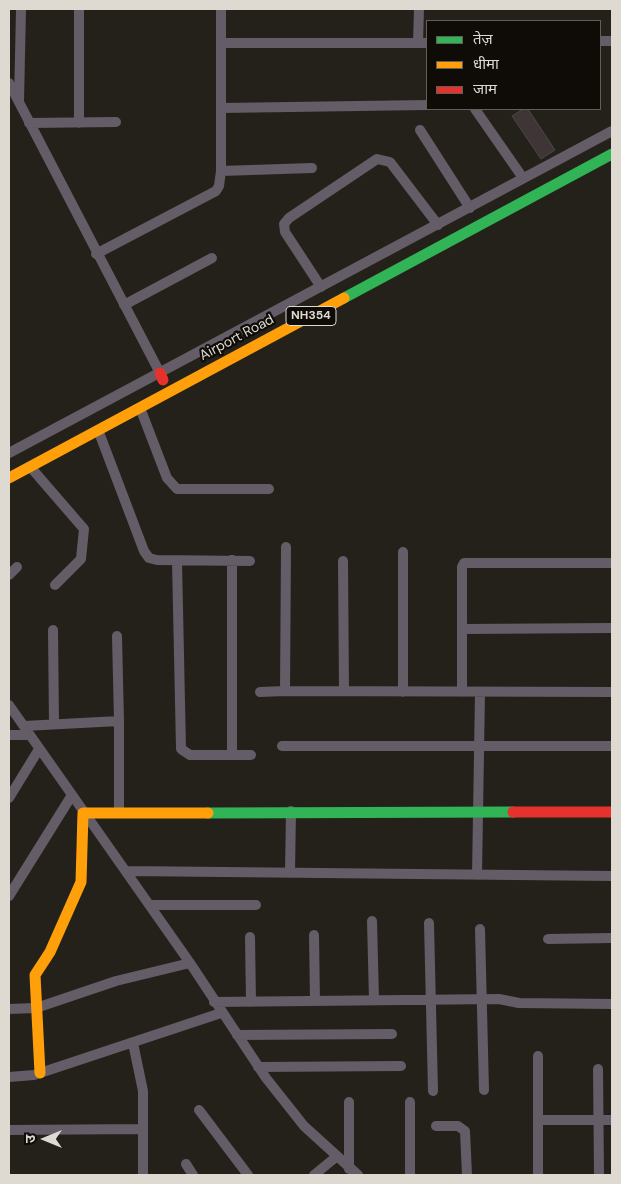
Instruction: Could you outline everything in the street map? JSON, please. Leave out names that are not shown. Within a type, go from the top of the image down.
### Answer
[{"type":"main road","name":"Airport Road","points":[[9,463],[161,377],[612,142]]},
{"type":"main road","name":"Airport Road","points":[[9,478],[612,154]]},
{"type":"main road","points":[[40,1073],[36,971],[50,952],[81,882],[84,866],[83,813],[292,811],[612,812]]},
{"type":"street","points":[[19,103],[21,9]]},
{"type":"street","points":[[79,9],[79,123]]},
{"type":"street","points":[[96,254],[216,191],[219,186],[222,108],[221,9]]},
{"type":"street","points":[[221,43],[422,43],[418,9]]},
{"type":"street","points":[[9,83],[161,377]]},
{"type":"street","points":[[222,108],[426,105]]},
{"type":"street","points":[[476,110],[523,178]]},
{"type":"street","points":[[29,123],[116,122]]},
{"type":"street","points":[[420,130],[470,208]]},
{"type":"street","points":[[9,453],[161,377],[321,287],[612,131]]},
{"type":"street","points":[[321,287],[285,232],[284,224],[377,159],[390,162],[438,225]]},
{"type":"street","points":[[9,483],[612,164]]},
{"type":"street","points":[[221,171],[312,168]]},
{"type":"street","points":[[124,305],[212,258]]},
{"type":"street","points":[[142,413],[167,478],[178,489],[270,489]]},
{"type":"street","points":[[100,435],[146,554],[153,560],[250,561]]},
{"type":"street","points":[[33,470],[84,529],[81,559],[55,585]]},
{"type":"street","points":[[285,692],[286,547]]},
{"type":"street","points":[[403,552],[403,692]]},
{"type":"street","points":[[232,560],[232,755]]},
{"type":"street","points":[[177,561],[179,743],[181,749],[190,755],[251,755]]},
{"type":"street","points":[[343,561],[344,691]]},
{"type":"street","points":[[462,692],[462,567],[466,562],[612,563]]},
{"type":"street","points":[[9,575],[17,567]]},
{"type":"street","points":[[462,628],[612,628]]},
{"type":"street","points":[[53,630],[54,724]]},
{"type":"street","points":[[117,636],[119,812]]},
{"type":"street","points":[[260,692],[612,692]]},
{"type":"street","points":[[477,875],[480,692]]},
{"type":"street","points":[[9,705],[190,963],[258,1067],[304,1126],[353,1172]]},
{"type":"street","points":[[9,735],[54,724],[119,721]]},
{"type":"street","points":[[282,746],[612,746]]},
{"type":"street","points":[[9,798],[39,749]]},
{"type":"street","points":[[9,896],[72,795]]},
{"type":"street","points":[[290,872],[292,811]]},
{"type":"street","points":[[126,871],[612,876]]},
{"type":"street","points":[[150,905],[256,905]]},
{"type":"street","points":[[372,921],[374,1000]]},
{"type":"street","points":[[429,923],[433,1091]]},
{"type":"street","points":[[480,929],[484,1090]]},
{"type":"street","points":[[314,936],[315,1001]]},
{"type":"street","points":[[250,938],[251,1002]]},
{"type":"street","points":[[548,939],[612,938]]},
{"type":"street","points":[[9,1009],[36,1008],[116,981],[190,963]]},
{"type":"street","points":[[214,1002],[505,999],[519,1003],[612,1004]]},
{"type":"street","points":[[9,1077],[40,1073],[221,1013]]},
{"type":"street","points":[[237,1036],[392,1034]]},
{"type":"street","points":[[133,1042],[142,1083],[143,1175]]},
{"type":"street","points":[[538,1056],[538,1175]]},
{"type":"street","points":[[258,1067],[401,1066]]},
{"type":"street","points":[[598,1069],[599,1175]]},
{"type":"street","points":[[349,1102],[353,1172]]},
{"type":"street","points":[[410,1102],[410,1175]]},
{"type":"street","points":[[200,1110],[248,1175]]},
{"type":"street","points":[[538,1120],[612,1120]]},
{"type":"street","points":[[436,1126],[458,1126],[465,1131],[467,1175]]},
{"type":"street","points":[[9,1130],[143,1129]]},
{"type":"street","points":[[314,1175],[336,1158]]},
{"type":"street","points":[[186,1164],[193,1175]]},
{"type":"building","points":[[521,110],[529,110],[555,150],[541,159],[512,116]]},
{"type":"traffic: fast","points":[[344,298],[612,154]]},
{"type":"traffic: fast","points":[[208,813],[513,812]]},
{"type":"traffic: slow","points":[[9,478],[344,298]]},
{"type":"traffic: slow","points":[[40,1073],[35,975],[50,952],[81,882],[83,813],[208,813]]},
{"type":"traffic: jam","points":[[160,373],[163,380]]},
{"type":"traffic: jam","points":[[513,812],[612,812]]}]
